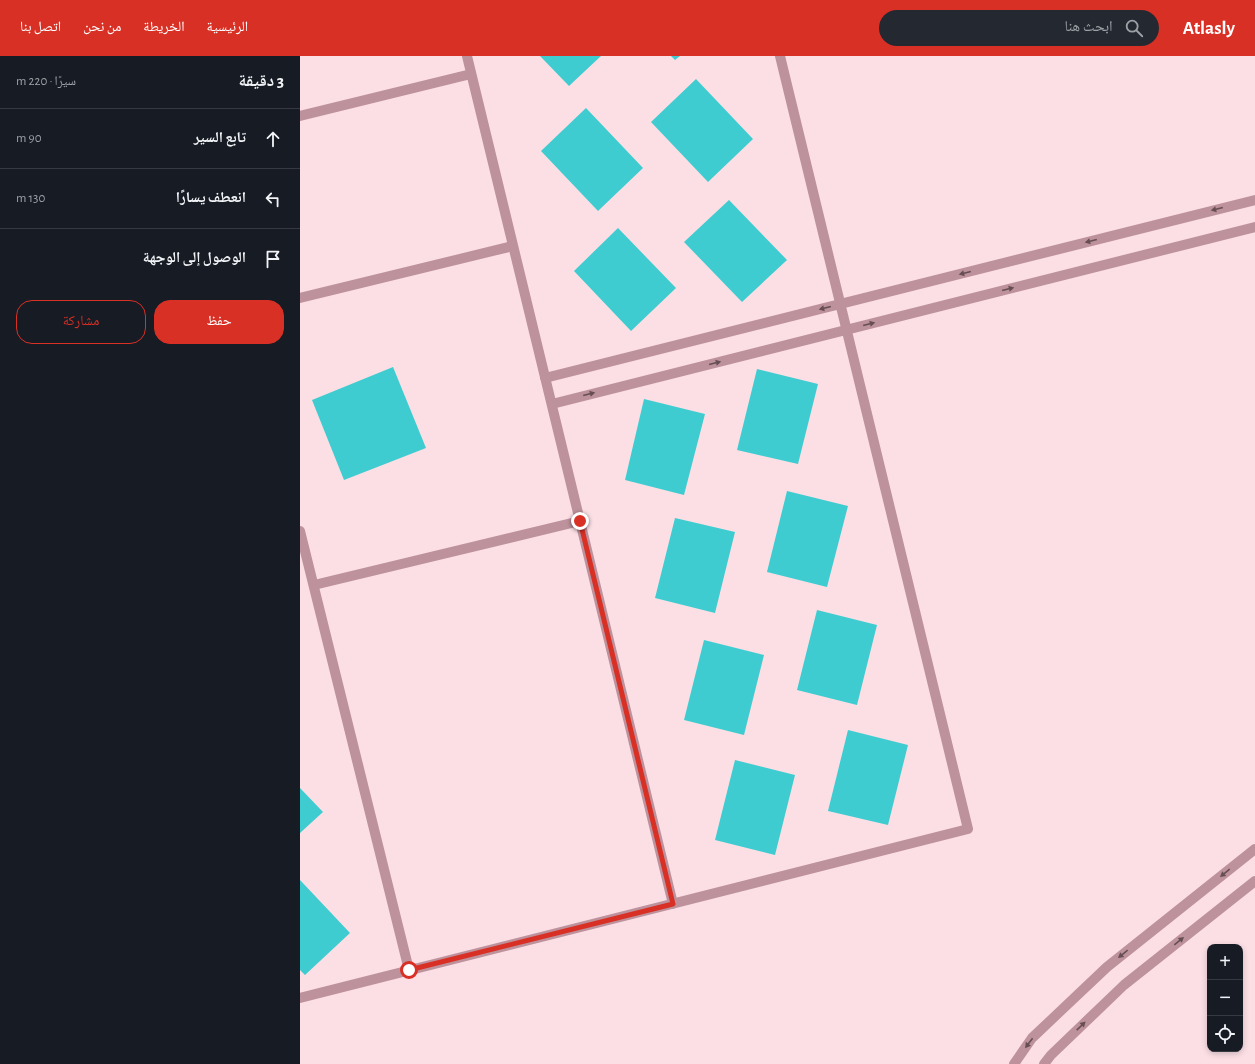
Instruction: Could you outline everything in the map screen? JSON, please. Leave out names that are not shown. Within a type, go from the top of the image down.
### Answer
[{"type":"street","points":[[467,56],[673,904]]},
{"type":"street","points":[[300,998],[968,829],[780,56]]},
{"type":"street","points":[[300,116],[471,74]]},
{"type":"street","points":[[545,378],[1255,200]]},
{"type":"street","points":[[552,404],[1255,227]]},
{"type":"street","points":[[300,298],[513,246]]},
{"type":"street","points":[[314,585],[580,521]]},
{"type":"street","points":[[300,530],[409,970]]},
{"type":"street","points":[[1014,1064],[1032,1038],[1107,967],[1255,849]]},
{"type":"street","points":[[1044,1064],[1051,1055],[1124,985],[1255,881]]},
{"type":"building","points":[[540,56],[601,56],[569,86]]},
{"type":"building","points":[[671,56],[680,56],[675,60]]},
{"type":"building","points":[[696,79],[753,139],[708,182],[651,122]]},
{"type":"building","points":[[586,108],[643,168],[598,211],[541,151]]},
{"type":"building","points":[[729,200],[787,260],[742,302],[684,242]]},
{"type":"building","points":[[618,228],[676,288],[631,331],[574,271]]},
{"type":"building","points":[[393,367],[426,448],[344,480],[312,400]]},
{"type":"building","points":[[757,369],[818,384],[798,464],[737,450]]},
{"type":"building","points":[[644,399],[705,414],[684,495],[625,480]]},
{"type":"building","points":[[787,491],[848,506],[827,587],[767,572]]},
{"type":"building","points":[[675,518],[735,532],[715,613],[655,598]]},
{"type":"building","points":[[817,610],[877,625],[857,705],[797,690]]},
{"type":"building","points":[[704,640],[764,655],[744,735],[684,720]]},
{"type":"building","points":[[848,730],[908,745],[888,825],[828,811]]},
{"type":"building","points":[[735,760],[795,775],[775,855],[715,840]]},
{"type":"building","points":[[300,788],[323,812],[300,833]]},
{"type":"building","points":[[300,880],[350,933],[305,975],[300,970]]},
{"type":"route","points":[[409,970],[673,904],[580,521]]}]
